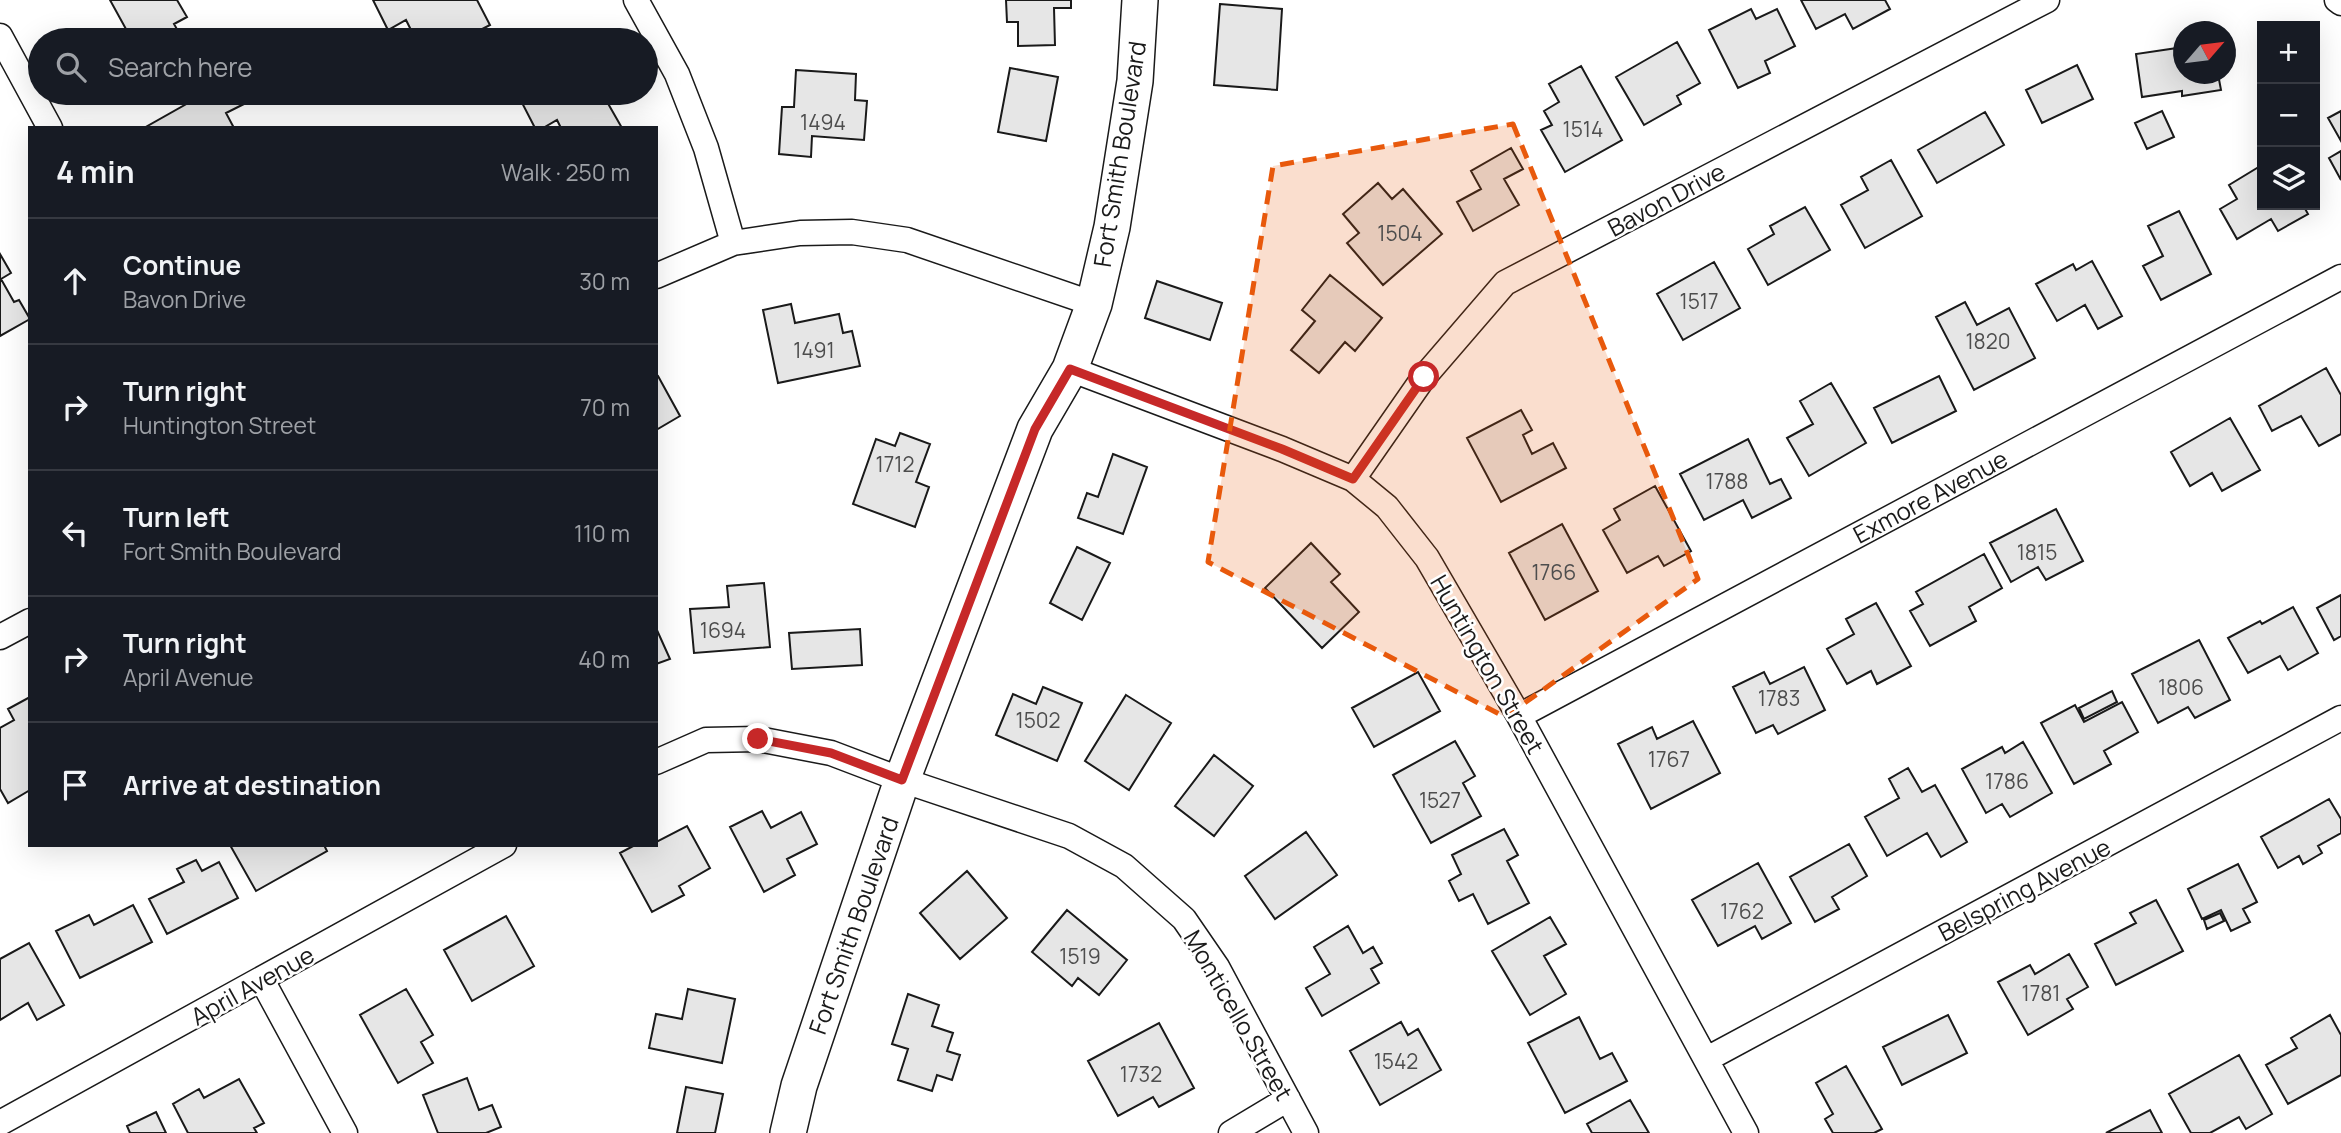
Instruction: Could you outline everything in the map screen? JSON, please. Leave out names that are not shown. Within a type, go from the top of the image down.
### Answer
[{"type":"street","points":[[636,0],[652,28]]},
{"type":"street","name":"Fort Smith Boulevard","points":[[788,1133],[799,1086],[902,780],[1035,429],[1070,369],[1094,304],[1112,228],[1135,82],[1140,0]]},
{"type":"street","name":"Bavon Drive","points":[[1353,479],[1424,377],[1505,283],[2047,0]]},
{"type":"street","points":[[2336,0],[2341,3]]},
{"type":"street","points":[[0,36],[28,88]]},
{"type":"street","points":[[658,40],[677,74],[702,136],[733,243]]},
{"type":"street","points":[[38,105],[49,126]]},
{"type":"street","points":[[658,275],[733,243],[800,233],[852,232],[907,240],[1094,304]]},
{"type":"street","name":"Exmore Avenue","points":[[1519,716],[2341,277]]},
{"type":"street","name":"Huntington Street","points":[[1070,369],[1282,449],[1353,479],[1387,507],[1427,558],[1519,716],[1746,1133]]},
{"type":"street","points":[[0,637],[28,622]]},
{"type":"street","name":"Belspring Avenue","points":[[1707,1059],[2341,719]]},
{"type":"street","points":[[658,761],[706,740],[758,739],[831,753],[902,780]]},
{"type":"street","name":"Monticello Street","points":[[902,780],[1069,836],[1124,866],[1184,919],[1217,967],[1306,1133]]},
{"type":"street","name":"April Avenue","points":[[0,1123],[500,847]]},
{"type":"street","points":[[262,979],[345,1133]]},
{"type":"street","points":[[1231,1133],[1288,1099]]},
{"type":"highlighted area","points":[[1513,124],[1698,579],[1505,717],[1208,562],[1273,166]]},
{"type":"building","points":[[110,0],[177,0],[187,17],[174,24],[176,28],[125,28]]},
{"type":"building","points":[[373,0],[477,0],[490,25],[484,28],[410,28],[406,20],[387,28]]},
{"type":"building","points":[[1006,0],[1071,0],[1071,8],[1054,8],[1055,45],[1018,46],[1018,22],[1007,22]]},
{"type":"building","points":[[1801,0],[1885,0],[1890,9],[1853,29],[1845,14],[1816,29]]},
{"type":"building","points":[[1220,4],[1282,9],[1277,90],[1214,85]]},
{"type":"building","points":[[1751,9],[1756,19],[1777,9],[1795,46],[1765,61],[1770,73],[1738,88],[1709,30]]},
{"type":"building","points":[[1677,42],[1700,83],[1677,96],[1681,104],[1644,125],[1616,77]]},
{"type":"building","points":[[2173,49],[2173,84],[2220,84],[2221,90],[2182,96],[2182,91],[2142,97],[2136,54]]},
{"type":"building","points":[[2077,65],[2093,99],[2042,123],[2026,90]]},
{"type":"building","points":[[1581,66],[1622,140],[1565,172],[1541,130],[1552,125],[1544,111],[1559,102],[1549,84]]},
{"type":"building","points":[[1010,68],[1058,77],[1046,141],[998,132]]},
{"type":"building","points":[[796,70],[856,74],[855,100],[867,101],[864,140],[812,136],[811,157],[779,154],[782,107],[794,107]]},
{"type":"building","points":[[185,105],[242,105],[226,113],[233,126],[148,126]]},
{"type":"building","points":[[523,105],[609,105],[621,126],[560,126],[557,120],[546,126],[534,126]]},
{"type":"building","points":[[2162,111],[2174,137],[2147,149],[2135,123]]},
{"type":"building","points":[[2341,111],[2341,141],[2328,118]]},
{"type":"building","points":[[1985,112],[2004,145],[1937,183],[1918,150]]},
{"type":"building","points":[[1511,148],[1523,169],[1504,179],[1519,205],[1473,231],[1457,202],[1481,189],[1471,171]]},
{"type":"building","points":[[2341,151],[2341,180],[2329,158]]},
{"type":"building","points":[[1891,160],[1922,216],[1865,248],[1841,205],[1868,190],[1861,177]]},
{"type":"building","points":[[2257,168],[2257,210],[2306,210],[2308,214],[2278,231],[2271,219],[2237,239],[2220,209],[2237,199],[2229,185]]},
{"type":"building","points":[[1378,183],[1392,199],[1403,189],[1442,234],[1383,285],[1347,243],[1359,233],[1343,214]]},
{"type":"building","points":[[1805,207],[1830,250],[1768,285],[1748,249],[1774,234],[1770,226]]},
{"type":"building","points":[[2179,211],[2211,274],[2161,300],[2143,266],[2163,256],[2148,226]]},
{"type":"building","points":[[0,254],[11,273],[1,279],[14,302],[19,300],[28,320],[0,336]]},
{"type":"building","points":[[2092,261],[2122,316],[2098,329],[2085,305],[2057,321],[2036,284],[2073,264],[2076,270]]},
{"type":"building","points":[[1714,262],[1740,308],[1683,340],[1657,294]]},
{"type":"building","points":[[1330,275],[1382,318],[1355,351],[1345,342],[1319,373],[1291,350],[1315,321],[1302,310]]},
{"type":"building","points":[[1157,281],[1222,303],[1210,340],[1145,318]]},
{"type":"building","points":[[1965,302],[1977,325],[2009,308],[2035,358],[1974,390],[1936,317]]},
{"type":"building","points":[[791,304],[795,323],[839,314],[843,333],[852,331],[860,366],[778,383],[763,310]]},
{"type":"building","points":[[2326,368],[2341,395],[2341,434],[2319,446],[2301,416],[2272,431],[2259,406]]},
{"type":"building","points":[[658,376],[680,416],[658,429]]},
{"type":"building","points":[[1939,376],[1956,411],[1892,443],[1874,408]]},
{"type":"building","points":[[1831,383],[1866,443],[1809,476],[1787,438],[1813,424],[1800,401]]},
{"type":"building","points":[[1521,410],[1532,430],[1523,435],[1532,454],[1553,443],[1566,468],[1501,502],[1467,438]]},
{"type":"building","points":[[2230,418],[2260,470],[2222,491],[2212,473],[2190,486],[2171,452]]},
{"type":"building","points":[[900,433],[930,444],[916,482],[929,487],[915,527],[853,504],[876,439],[895,446]]},
{"type":"building","points":[[1748,439],[1770,484],[1781,479],[1791,498],[1752,518],[1743,500],[1704,520],[1680,474]]},
{"type":"building","points":[[1113,454],[1147,467],[1123,534],[1078,518],[1087,493],[1098,497]]},
{"type":"building","points":[[1655,486],[1691,551],[1664,566],[1658,556],[1627,573],[1603,530],[1620,520],[1614,509]]},
{"type":"building","points":[[2056,509],[2083,561],[2046,580],[2038,567],[2011,582],[1990,543]]},
{"type":"building","points":[[1562,524],[1598,591],[1545,620],[1509,553]]},
{"type":"building","points":[[1311,543],[1340,574],[1331,582],[1359,612],[1322,648],[1265,588]]},
{"type":"building","points":[[1077,547],[1110,563],[1082,620],[1050,603]]},
{"type":"building","points":[[1984,554],[2002,588],[1969,607],[1976,621],[1930,646],[1910,611],[1923,604],[1916,592]]},
{"type":"building","points":[[764,583],[770,647],[694,653],[690,609],[729,607],[727,586]]},
{"type":"building","points":[[2341,595],[2341,636],[2334,640],[2317,608]]},
{"type":"building","points":[[1876,603],[1911,666],[1877,684],[1871,671],[1847,684],[1827,649],[1854,634],[1846,619]]},
{"type":"building","points":[[2293,607],[2318,653],[2288,670],[2280,656],[2248,673],[2228,638]]},
{"type":"building","points":[[860,629],[862,665],[792,669],[789,633]]},
{"type":"building","points":[[658,632],[670,659],[658,663]]},
{"type":"building","points":[[2199,640],[2230,700],[2195,718],[2188,707],[2158,723],[2132,674]]},
{"type":"building","points":[[1804,667],[1825,710],[1778,734],[1773,725],[1756,733],[1733,687],[1764,672],[1770,684]]},
{"type":"building","points":[[1418,672],[1440,711],[1374,747],[1352,708]]},
{"type":"building","points":[[1043,687],[1082,703],[1057,761],[996,735],[1013,694],[1036,704]]},
{"type":"building","points":[[2112,691],[2117,702],[2084,719],[2079,708]]},
{"type":"building","points":[[1126,695],[1171,723],[1129,790],[1085,761]]},
{"type":"building","points":[[28,698],[28,791],[8,803],[0,789],[0,728],[14,720],[8,709]]},
{"type":"building","points":[[2122,702],[2138,732],[2104,751],[2111,764],[2074,784],[2041,723],[2075,705],[2084,722]]},
{"type":"building","points":[[1693,721],[1720,773],[1651,809],[1618,744],[1652,727],[1657,739]]},
{"type":"building","points":[[1455,741],[1475,776],[1463,783],[1481,816],[1431,843],[1393,775]]},
{"type":"building","points":[[2023,742],[2052,793],[2010,817],[2002,804],[1986,813],[1962,769],[2002,747],[2005,753]]},
{"type":"building","points":[[1214,755],[1253,786],[1214,836],[1175,806]]},
{"type":"building","points":[[1908,768],[1922,792],[1935,785],[1967,842],[1941,857],[1927,833],[1887,856],[1865,817],[1899,798],[1889,779]]},
{"type":"building","points":[[2329,799],[2341,819],[2341,833],[2318,846],[2322,853],[2303,864],[2299,856],[2278,868],[2261,837]]},
{"type":"building","points":[[762,811],[771,828],[801,812],[817,844],[787,859],[795,875],[764,892],[730,827]]},
{"type":"building","points":[[687,826],[710,868],[679,886],[684,895],[652,912],[620,853],[631,847],[658,847],[658,841]]},
{"type":"building","points":[[1504,829],[1518,855],[1507,861],[1529,903],[1488,924],[1473,894],[1459,901],[1449,881],[1461,874],[1452,855]]},
{"type":"building","points":[[1306,832],[1337,875],[1275,919],[1245,876]]},
{"type":"building","points":[[1849,844],[1867,876],[1832,897],[1839,909],[1815,922],[1790,877]]},
{"type":"building","points":[[231,847],[325,847],[327,851],[256,891]]},
{"type":"building","points":[[196,860],[202,871],[219,862],[238,898],[167,934],[149,899],[184,882],[177,869]]},
{"type":"building","points":[[1758,863],[1791,923],[1762,939],[1755,926],[1718,946],[1692,900]]},
{"type":"building","points":[[2238,864],[2257,902],[2243,909],[2250,922],[2231,931],[2221,910],[2202,919],[2188,889]]},
{"type":"building","points":[[967,871],[1007,918],[960,959],[920,913]]},
{"type":"building","points":[[2156,900],[2183,951],[2116,985],[2095,944],[2136,923],[2130,913]]},
{"type":"building","points":[[133,905],[152,942],[80,978],[56,931],[89,915],[94,925]]},
{"type":"building","points":[[1067,910],[1127,960],[1099,995],[1078,978],[1072,986],[1032,952]]},
{"type":"building","points":[[2220,913],[2224,921],[2207,929],[2204,920]]},
{"type":"building","points":[[506,916],[534,966],[472,1001],[444,950]]},
{"type":"building","points":[[1550,917],[1566,944],[1544,956],[1566,994],[1530,1015],[1492,951]]},
{"type":"building","points":[[1348,926],[1363,953],[1373,947],[1382,963],[1371,969],[1379,983],[1322,1016],[1306,988],[1330,974],[1314,947]]},
{"type":"building","points":[[29,943],[64,1005],[37,1020],[28,1003],[0,1020],[0,959]]},
{"type":"building","points":[[2069,954],[2088,987],[2067,999],[2073,1009],[2028,1035],[1998,982],[2030,965],[2035,974]]},
{"type":"building","points":[[406,989],[433,1035],[421,1042],[433,1063],[398,1083],[360,1015]]},
{"type":"building","points":[[688,989],[735,999],[722,1063],[649,1048],[656,1014],[682,1019]]},
{"type":"building","points":[[908,994],[939,1005],[932,1026],[953,1033],[947,1051],[960,1055],[952,1080],[937,1075],[932,1091],[898,1080],[908,1049],[892,1044]]},
{"type":"building","points":[[1948,1015],[1967,1053],[1902,1085],[1883,1047]]},
{"type":"building","points":[[2330,1015],[2341,1035],[2341,1075],[2288,1104],[2266,1065],[2297,1048],[2291,1038]]},
{"type":"building","points":[[1579,1017],[1600,1059],[1612,1053],[1627,1081],[1565,1113],[1528,1043]]},
{"type":"building","points":[[1401,1022],[1408,1035],[1418,1029],[1441,1070],[1380,1105],[1350,1051]]},
{"type":"building","points":[[1159,1023],[1194,1088],[1159,1107],[1153,1097],[1118,1116],[1088,1061]]},
{"type":"building","points":[[2239,1055],[2272,1114],[2246,1129],[2239,1117],[2210,1133],[2191,1133],[2169,1094]]},
{"type":"building","points":[[1846,1066],[1882,1129],[1874,1133],[1833,1133],[1825,1119],[1833,1114],[1816,1083]]},
{"type":"building","points":[[467,1078],[479,1110],[492,1105],[501,1127],[486,1133],[438,1133],[423,1095]]},
{"type":"building","points":[[239,1079],[264,1123],[254,1128],[257,1133],[188,1133],[173,1104],[199,1089],[204,1098]]},
{"type":"building","points":[[686,1087],[723,1094],[715,1133],[677,1133]]},
{"type":"building","points":[[1630,1100],[1649,1133],[1592,1133],[1587,1124]]},
{"type":"building","points":[[2150,1110],[2162,1133],[2106,1133]]},
{"type":"building","points":[[156,1112],[166,1133],[130,1133],[127,1126]]},
{"type":"route","points":[[758,739],[831,753],[902,780],[1035,429],[1070,369],[1282,449],[1353,479],[1424,377]]}]
